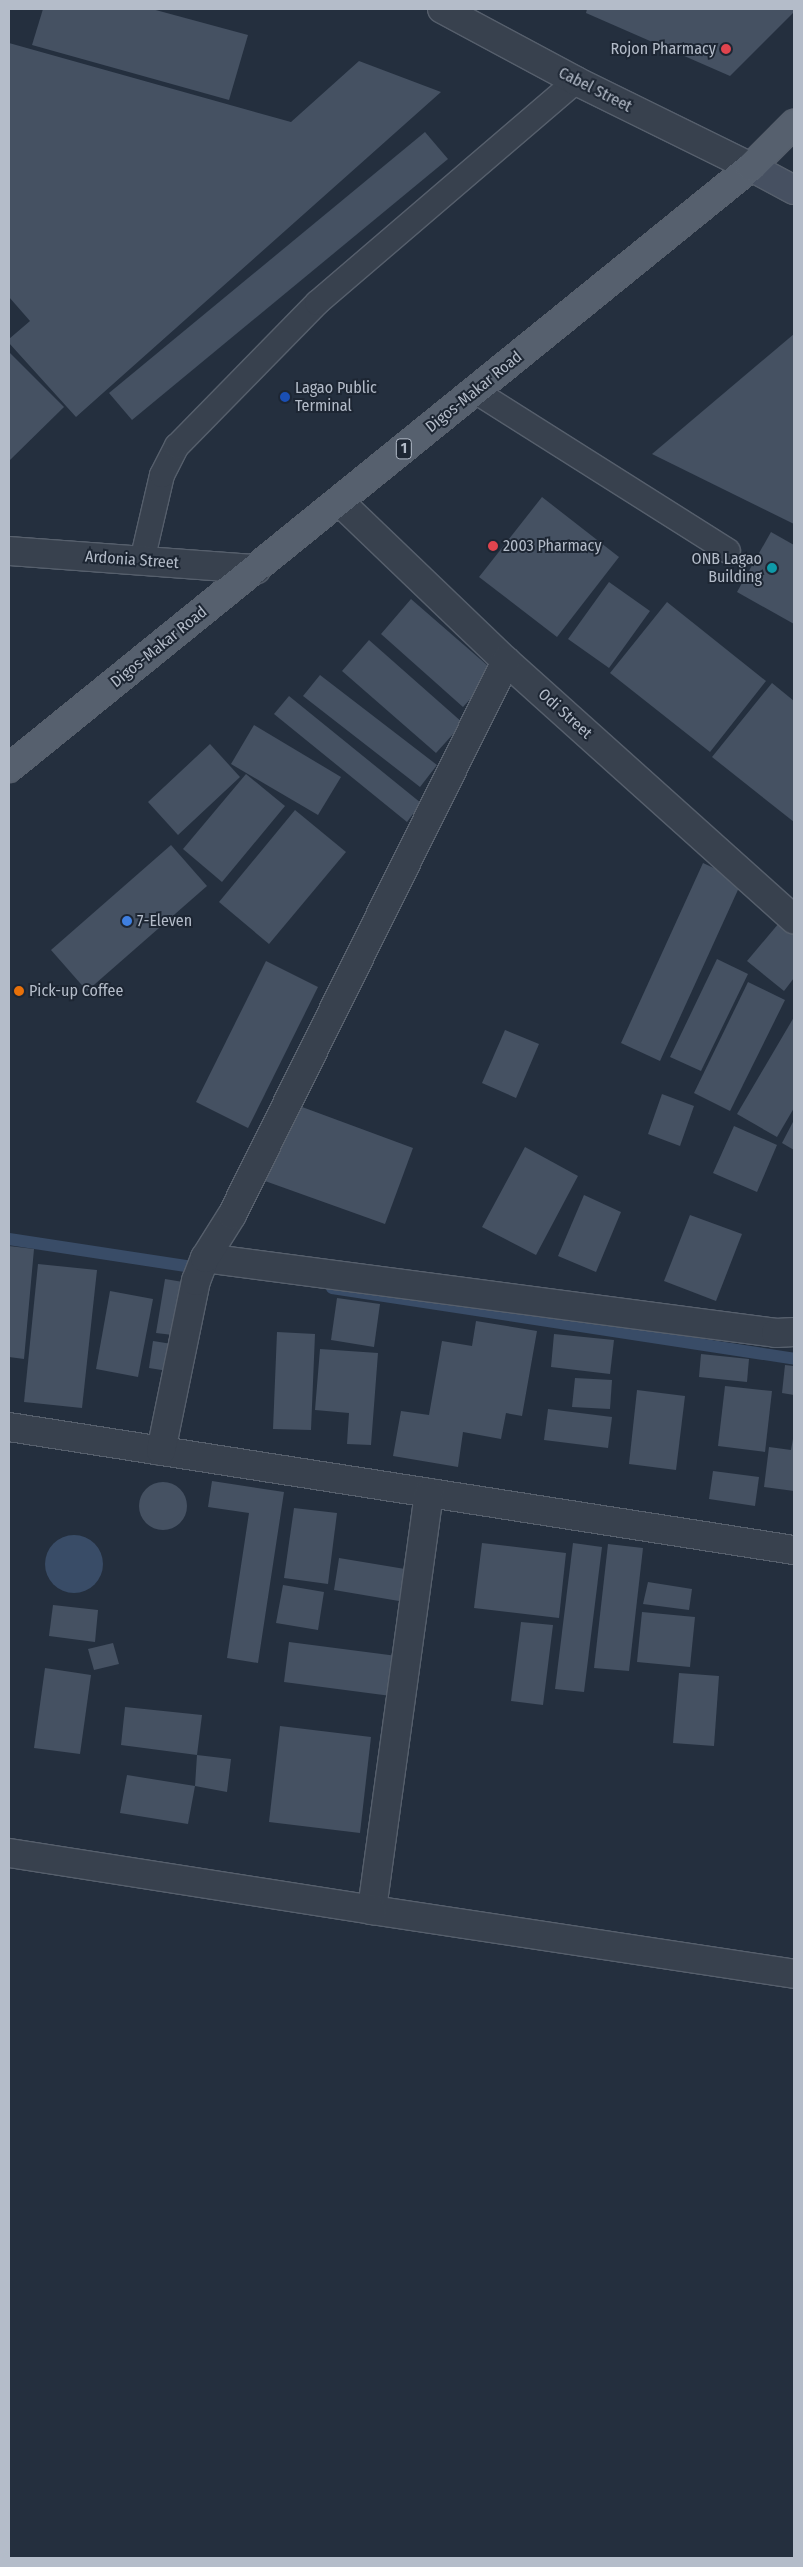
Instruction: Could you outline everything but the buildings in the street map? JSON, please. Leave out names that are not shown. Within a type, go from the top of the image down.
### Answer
[{"type":"main road","name":"Digos-Makar Road","points":[[9,768],[340,502],[751,167],[794,124]]},
{"type":"main road","points":[[751,167],[794,190]]},
{"type":"street","name":"Cabel Street","points":[[442,9],[576,81],[751,167]]},
{"type":"street","name":"Odi Street","points":[[340,502],[506,661],[794,919]]},
{"type":"street","name":"Ardonia Street","points":[[9,551],[256,569]]},
{"type":"street","points":[[161,1452],[196,1281],[205,1258],[232,1215],[506,661]]},
{"type":"street","points":[[205,1258],[776,1333],[794,1332]]},
{"type":"street","points":[[9,1427],[794,1550]]},
{"type":"street","points":[[372,1910],[429,1493]]},
{"type":"street","points":[[9,1853],[794,1974]]},
{"type":"lane","points":[[142,561],[162,475],[176,446],[317,303],[576,81]]},
{"type":"lane","points":[[475,391],[728,551]]},
{"type":"water","points":[[68,1535],[80,1535],[95,1543],[103,1558],[103,1570],[95,1585],[80,1593],[68,1593],[53,1585],[45,1570],[45,1558],[53,1543]]},
{"type":"waterway","points":[[9,1239],[204,1269]]},
{"type":"waterway","points":[[332,1288],[794,1359]]},
{"type":"place","name":"Rojon Pharmacy","points":[[726,49]]},
{"type":"place","name":"Lagao Public Terminal","points":[[285,397]]},
{"type":"place","name":"2003 Pharmacy","points":[[493,546]]},
{"type":"place","name":"ONB Lagao Building","points":[[772,568]]},
{"type":"place","name":"7-Eleven","points":[[127,921]]},
{"type":"place","name":"Pick-up Coffee","points":[[19,991]]}]
